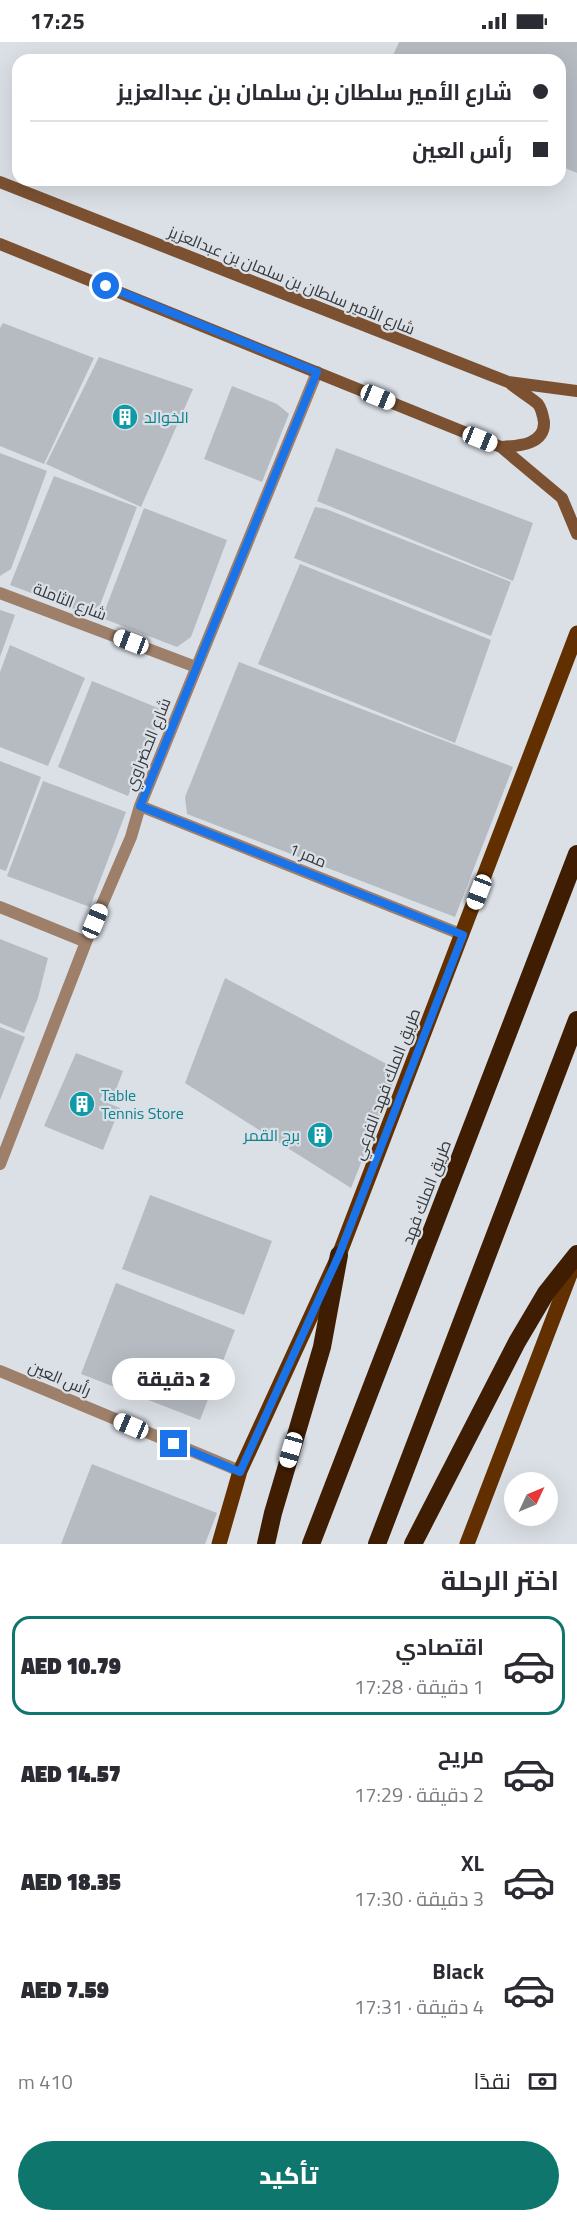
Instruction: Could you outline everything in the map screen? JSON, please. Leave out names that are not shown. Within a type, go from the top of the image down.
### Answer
[{"type":"highway","name":"طريق الملك فهد","points":[[311,1544],[577,854]]},
{"type":"highway","points":[[377,1544],[577,1020]]},
{"type":"highway","points":[[413,1544],[517,1342],[546,1293],[577,1254]]},
{"type":"highway","points":[[266,1544],[322,1347],[339,1255]]},
{"type":"main road","name":"طريق الملك فهد الفرعي","points":[[219,1544],[240,1472],[339,1255],[577,633]]},
{"type":"main road","points":[[467,1544],[577,1254]]},
{"type":"street","name":"شارع الأمير سلطان بن سلمان بن عبدالعزيز","points":[[0,182],[508,382],[577,391]]},
{"type":"street","points":[[0,244],[501,447],[562,498],[577,534]]},
{"type":"street","name":"شارع الحضراوي","points":[[0,1164],[86,942],[131,837],[140,806],[317,372]]},
{"type":"street","points":[[501,447],[519,446],[535,441],[542,434],[544,425],[539,405],[508,382]]},
{"type":"street","name":"شارع الثاملة","points":[[0,592],[196,667]]},
{"type":"street","name":"ممر 1","points":[[140,806],[463,935]]},
{"type":"street","points":[[0,907],[86,942]]},
{"type":"street","name":"رأس العين","points":[[0,1371],[240,1472]]},
{"type":"building","points":[[399,42],[577,42],[577,173],[566,168],[566,54],[394,54]]},
{"type":"building","points":[[3,323],[94,358],[44,464],[0,446],[0,328]]},
{"type":"building","name":"الخوالد","points":[[99,357],[193,389],[141,507],[46,464]]},
{"type":"building","points":[[232,386],[277,404],[289,414],[262,482],[204,459]]},
{"type":"building","points":[[336,448],[533,523],[513,581],[317,501]]},
{"type":"building","points":[[0,453],[47,471],[11,569],[0,576]]},
{"type":"building","points":[[54,476],[137,507],[100,605],[87,614],[10,585]]},
{"type":"building","points":[[315,507],[326,509],[511,582],[491,636],[294,558]]},
{"type":"building","points":[[144,508],[227,540],[191,637],[177,647],[102,618]]},
{"type":"building","points":[[300,564],[491,640],[455,743],[258,664]]},
{"type":"building","points":[[0,610],[15,615],[0,657]]},
{"type":"building","points":[[10,645],[85,678],[48,766],[0,747],[0,672]]},
{"type":"building","points":[[239,662],[513,767],[455,917],[187,814],[185,797]]},
{"type":"building","points":[[92,681],[163,710],[128,796],[58,767]]},
{"type":"building","points":[[0,761],[41,777],[6,871],[0,869]]},
{"type":"building","points":[[43,781],[126,812],[90,907],[7,876]]},
{"type":"building","points":[[0,939],[48,958],[38,998],[24,1033],[0,1023]]},
{"type":"building","name":"برج القمر","points":[[225,978],[398,1070],[351,1188],[185,1083]]},
{"type":"building","points":[[0,1027],[25,1037],[0,1100]]},
{"type":"building","name":"Table Tennis Store","points":[[76,1053],[123,1071],[115,1092],[105,1088],[100,1100],[120,1108],[103,1150],[44,1126]]},
{"type":"building","points":[[150,1195],[272,1241],[244,1315],[122,1269]]},
{"type":"building","points":[[116,1283],[235,1330],[200,1420],[81,1374]]},
{"type":"building","points":[[92,1464],[217,1513],[205,1544],[61,1544]]},
{"type":"place","name":"الخوالد","points":[[125,417]]},
{"type":"place","name":"Table Tennis Store","points":[[82,1104]]},
{"type":"place","name":"برج القمر","points":[[320,1135]]},
{"type":"route","points":[[106,286],[317,372],[140,806],[463,935],[339,1255],[240,1472],[174,1444]]}]
